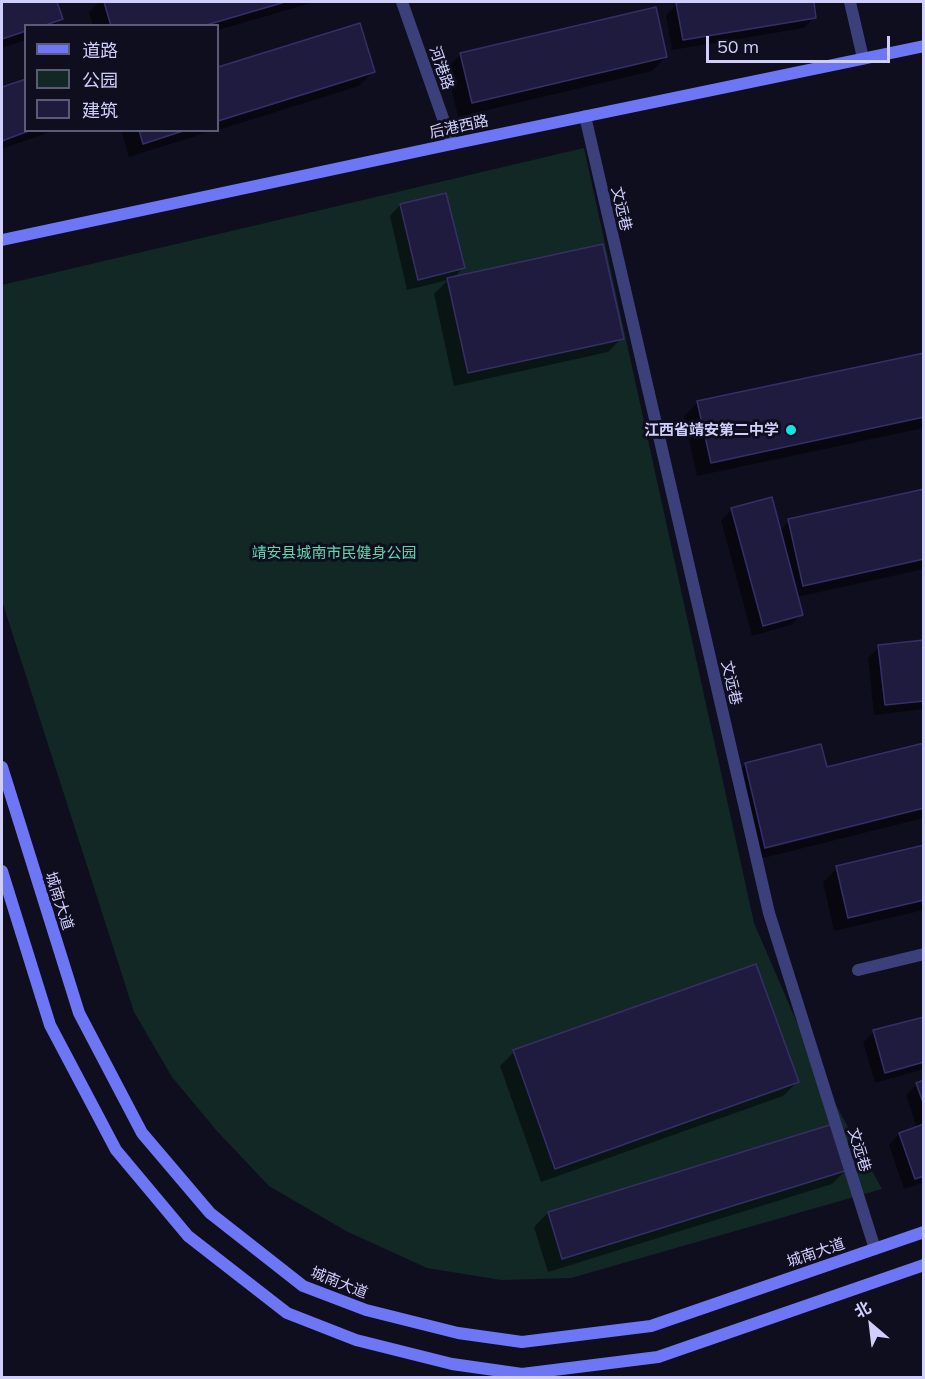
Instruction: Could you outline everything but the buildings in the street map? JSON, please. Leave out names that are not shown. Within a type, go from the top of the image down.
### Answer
[{"type":"main road","name":"后港西路","points":[[2,240],[924,46]]},
{"type":"main road","name":"城南大道","points":[[2,767],[79,1013],[142,1133],[210,1213],[303,1286],[366,1310],[458,1333],[522,1342],[651,1326],[924,1232]]},
{"type":"main road","points":[[2,871],[50,1025],[116,1150],[188,1236],[287,1313],[356,1340],[453,1364],[522,1374],[658,1356],[924,1265]]},
{"type":"street","name":"河港路","points":[[402,2],[452,144]]},
{"type":"street","points":[[850,2],[863,58]]},
{"type":"street","name":"文远巷","points":[[585,116],[769,913],[875,1249]]},
{"type":"street","points":[[858,970],[924,954]]},
{"type":"green space","name":"靖安县城南市民健身公园","points":[[584,148],[754,923],[820,1076],[882,1189],[571,1278],[501,1280],[427,1268],[346,1231],[269,1186],[216,1130],[172,1077],[134,1012],[2,601],[2,285]]},
{"type":"place","name":"江西省靖安第二中学","points":[[791,430]]}]
